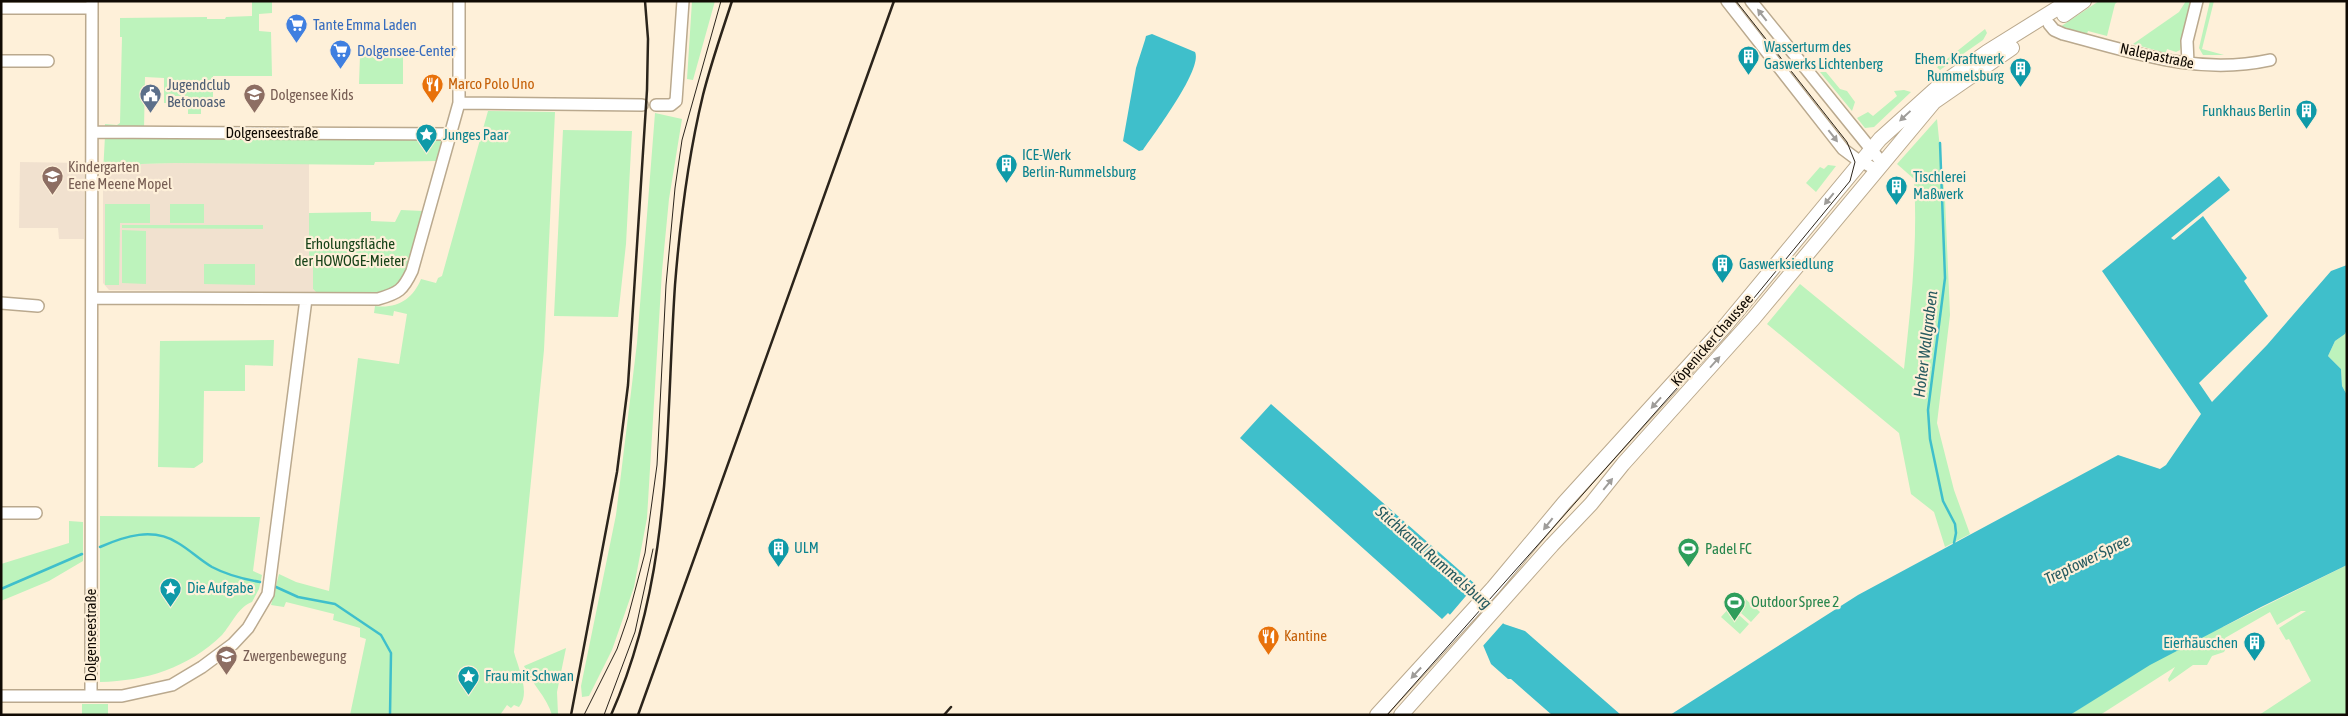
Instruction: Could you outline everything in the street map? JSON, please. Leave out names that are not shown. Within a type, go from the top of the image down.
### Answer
[{"type":"main road","points":[[1932,97],[1980,56],[2069,1]]},
{"type":"main road","points":[[1932,97],[2084,1]]},
{"type":"main road","name":"Köpenicker Chaussee","points":[[1377,715],[1449,637],[1565,502],[1725,326],[1870,149],[1932,97]]},
{"type":"main road","name":"Köpenicker Chaussee","points":[[1402,715],[1754,318],[1880,167],[1932,97]]},
{"type":"street","points":[[92,298],[378,299],[398,293],[412,271],[460,103],[459,1]]},
{"type":"street","points":[[656,105],[671,105],[676,101],[683,1]]},
{"type":"street","points":[[1727,1],[1843,149],[1860,162],[1880,167]]},
{"type":"street","points":[[1751,1],[1870,149],[1880,167]]},
{"type":"street","points":[[2188,63],[2187,42],[2197,1]]},
{"type":"street","points":[[1,8],[92,5]]},
{"type":"street","name":"Dolgenseestraße","points":[[92,5],[91,696],[122,696],[178,682],[222,654],[233,644],[248,628],[268,594],[306,298]]},
{"type":"street","name":"Nalepastraße","points":[[2049,24],[2054,30],[2063,34],[2174,63],[2235,67],[2270,60]]},
{"type":"street","points":[[1,61],[48,61]]},
{"type":"street","points":[[460,103],[642,105]]},
{"type":"street","name":"Dolgenseestraße","points":[[92,132],[452,134]]},
{"type":"street","points":[[1,303],[38,306]]},
{"type":"street","points":[[1,513],[36,513]]},
{"type":"street","points":[[1,696],[91,696]]},
{"type":"shaded area","name":"Kindergarten Eene Meene Mopel","points":[[20,162],[84,163],[84,239],[59,239],[58,228],[19,228]]},
{"type":"shaded area","points":[[140,164],[309,164],[309,263],[313,263],[313,289],[316,292],[109,290],[103,283],[103,173],[140,172]]},
{"type":"green space","points":[[252,1],[272,1],[272,13],[259,14],[259,31],[271,32],[272,76],[213,76],[213,97],[201,98],[201,114],[188,114],[188,96],[170,96],[169,103],[164,103],[164,78],[145,77],[144,129],[105,129],[105,124],[117,125],[120,123],[122,37],[120,37],[120,18],[207,17],[207,19],[225,19],[226,17],[252,16]]},
{"type":"green space","points":[[692,1],[715,1],[693,80],[687,79]]},
{"type":"green space","points":[[2099,1],[2118,1],[2115,4],[2107,36],[2088,31],[2086,36],[2060,27]]},
{"type":"green space","points":[[2186,1],[2193,1],[2180,50],[2176,52],[2167,49],[2166,53],[2133,44],[2179,12]]},
{"type":"green space","points":[[2210,1],[2214,1],[2202,49],[2224,55],[2203,55],[2199,48]]},
{"type":"green space","points":[[1985,29],[1987,33],[1983,40],[1940,70],[1937,67]]},
{"type":"green space","points":[[360,55],[403,55],[403,84],[359,84]]},
{"type":"green space","points":[[1820,72],[1826,72],[1840,89],[1847,91],[1855,102],[1852,111]]},
{"type":"green space","points":[[1904,90],[1911,92],[1874,127],[1865,128],[1857,118],[1868,112],[1873,116],[1897,96],[1894,91]]},
{"type":"green space","points":[[488,111],[555,112],[544,350],[514,652],[524,688],[524,695],[519,707],[514,705],[511,708],[507,705],[500,715],[350,715],[366,639],[360,637],[360,628],[333,620],[334,614],[286,602],[284,607],[271,605],[279,574],[296,582],[329,591],[358,358],[399,364],[407,314],[394,311],[393,316],[374,313],[375,306],[383,307],[397,304],[414,292],[421,279],[436,283],[438,278],[442,276]]},
{"type":"green space","points":[[655,113],[682,119],[669,199],[662,271],[647,518],[634,587],[612,650],[589,696],[582,697],[581,686],[616,515],[637,343]]},
{"type":"green space","points":[[1937,119],[1945,199],[1950,315],[1937,423],[1954,490],[1970,534],[1945,547],[1934,512],[1911,494],[1899,433],[1767,324],[1800,284],[1904,369],[1913,274],[1915,203],[1914,179],[1897,164]]},
{"type":"green space","points":[[563,130],[632,131],[626,244],[618,317],[554,316]]},
{"type":"green space","points":[[105,136],[443,136],[437,161],[375,162],[374,165],[141,164],[140,172],[103,173]]},
{"type":"green space","points":[[1828,165],[1836,166],[1816,192],[1806,183],[1820,167],[1824,169]]},
{"type":"green space","points":[[105,204],[150,204],[150,223],[120,223],[119,285],[105,285]]},
{"type":"green space","points":[[170,204],[204,204],[204,223],[170,223]]},
{"type":"green space","name":"Erholungsfläche der HOWOGE-Mieter","points":[[401,210],[423,211],[409,262],[397,285],[378,292],[316,292],[313,289],[313,264],[309,263],[309,213],[371,212],[371,221],[395,222]]},
{"type":"green space","points":[[122,225],[263,225],[263,229],[122,228]]},
{"type":"green space","points":[[122,230],[146,231],[146,284],[122,283]]},
{"type":"green space","points":[[204,264],[255,264],[255,285],[204,284]]},
{"type":"green space","points":[[2347,330],[2347,395],[2342,386],[2341,369],[2328,356],[2335,341],[2345,334]]},
{"type":"green space","points":[[274,340],[273,366],[245,365],[245,391],[204,391],[203,462],[194,468],[158,467],[160,341]]},
{"type":"green space","points":[[100,516],[260,517],[253,571],[262,575],[259,589],[252,602],[243,607],[222,635],[195,656],[181,664],[150,675],[134,679],[100,682]]},
{"type":"green space","points":[[69,521],[83,522],[83,561],[49,581],[1,601],[1,564],[69,543]]},
{"type":"green space","points":[[2347,565],[2347,715],[2259,715],[2311,681],[2289,639],[2286,640],[2279,628],[2306,611],[2301,611],[2277,625],[2270,612],[2225,638],[2227,646],[2224,652],[2212,656],[2207,665],[2193,665],[2169,682],[2168,679],[2175,667],[2100,715],[2070,715],[2210,623],[2223,627]]},
{"type":"green space","points":[[1741,595],[1760,612],[1751,622],[1732,605]]},
{"type":"green space","name":"Outdoor Spree 2","points":[[1730,607],[1749,624],[1740,634],[1721,617]]},
{"type":"green space","points":[[566,648],[557,692],[558,714],[552,715],[550,708],[524,666]]},
{"type":"green space","points":[[82,704],[108,704],[108,715],[82,715]]},
{"type":"water","points":[[1152,34],[1195,52],[1196,60],[1192,72],[1176,101],[1143,150],[1139,151],[1123,141],[1136,68],[1146,36]]},
{"type":"water","name":"Treptower Spree","points":[[2219,176],[2230,190],[2171,238],[2174,240],[2203,216],[2247,278],[2244,281],[2268,316],[2199,383],[2212,402],[2267,345],[2331,271],[2347,265],[2347,330],[2345,334],[2335,341],[2328,356],[2341,369],[2342,386],[2347,395],[2347,565],[2150,665],[2070,715],[1670,715],[1858,595],[2118,455],[2160,469],[2166,465],[2201,414],[2102,271]]},
{"type":"water","name":"Stichkanal Rummelsburg","points":[[1271,404],[1475,584],[1468,592],[1504,624],[1525,631],[1621,715],[1552,715],[1491,664],[1483,645],[1448,613],[1442,619],[1240,438]]},
{"type":"pier","points":[[1477,583],[1471,591],[1505,621],[1482,647],[1448,617]]},
{"type":"waterway","name":"Hoher Wallgraben","points":[[1940,143],[1945,278],[1928,410],[1930,439],[1943,501],[1955,524],[1954,543]]},
{"type":"waterway","points":[[100,547],[119,539],[139,535],[159,535],[178,543],[218,570],[260,582]]},
{"type":"waterway","points":[[1,589],[82,554]]},
{"type":"waterway","points":[[276,587],[298,597],[335,604],[381,635],[391,653],[390,715]]},
{"type":"tram line","points":[[584,715],[617,649],[628,617],[645,553],[657,465],[666,285],[675,188],[682,140],[721,1]]},
{"type":"tram line","points":[[1387,715],[1717,343],[1850,181],[1855,162],[1847,142],[1736,1]]},
{"type":"tram line","points":[[604,715],[635,632],[653,549]]},
{"type":"railway","points":[[571,715],[617,472],[628,385],[647,90],[648,39],[645,1]]},
{"type":"railway","points":[[611,715],[631,662],[646,610],[656,557],[667,450],[675,285],[685,190],[703,95],[732,1]]},
{"type":"railway","points":[[638,715],[894,1]]},
{"type":"railway","points":[[944,715],[951,707]]},
{"type":"place","name":"Tante Emma Laden","points":[[297,44]]},
{"type":"place","name":"Dolgensee-Center","points":[[341,70]]},
{"type":"place","name":"Wasserturm des Gaswerks Lichtenberg","points":[[1748,75]]},
{"type":"place","name":"Ehem. Kraftwerk Rummelsburg","points":[[2020,87]]},
{"type":"place","name":"Marco Polo Uno","points":[[432,103]]},
{"type":"place","name":"Jugendclub Betonoase","points":[[151,113]]},
{"type":"place","name":"Dolgensee Kids","points":[[254,114]]},
{"type":"place","name":"Funkhaus Berlin","points":[[2307,130]]},
{"type":"place","name":"Junges Paar","points":[[427,154]]},
{"type":"place","name":"ICE-Werk Berlin-Rummelsburg","points":[[1006,183]]},
{"type":"place","name":"Kindergarten Eene Meene Mopel","points":[[52,195]]},
{"type":"place","name":"Tischlerei Maßwerk","points":[[1897,205]]},
{"type":"place","name":"Gaswerksiedlung","points":[[1723,283]]},
{"type":"place","name":"ULM","points":[[778,567]]},
{"type":"place","name":"Padel FC","points":[[1689,568]]},
{"type":"place","name":"Die Aufgabe","points":[[171,607]]},
{"type":"place","name":"Outdoor Spree 2","points":[[1735,621]]},
{"type":"place","name":"Kantine","points":[[1268,655]]},
{"type":"place","name":"Eierhäuschen","points":[[2254,662]]},
{"type":"place","name":"Zwergenbewegung","points":[[227,675]]},
{"type":"place","name":"Frau mit Schwan","points":[[469,695]]}]
